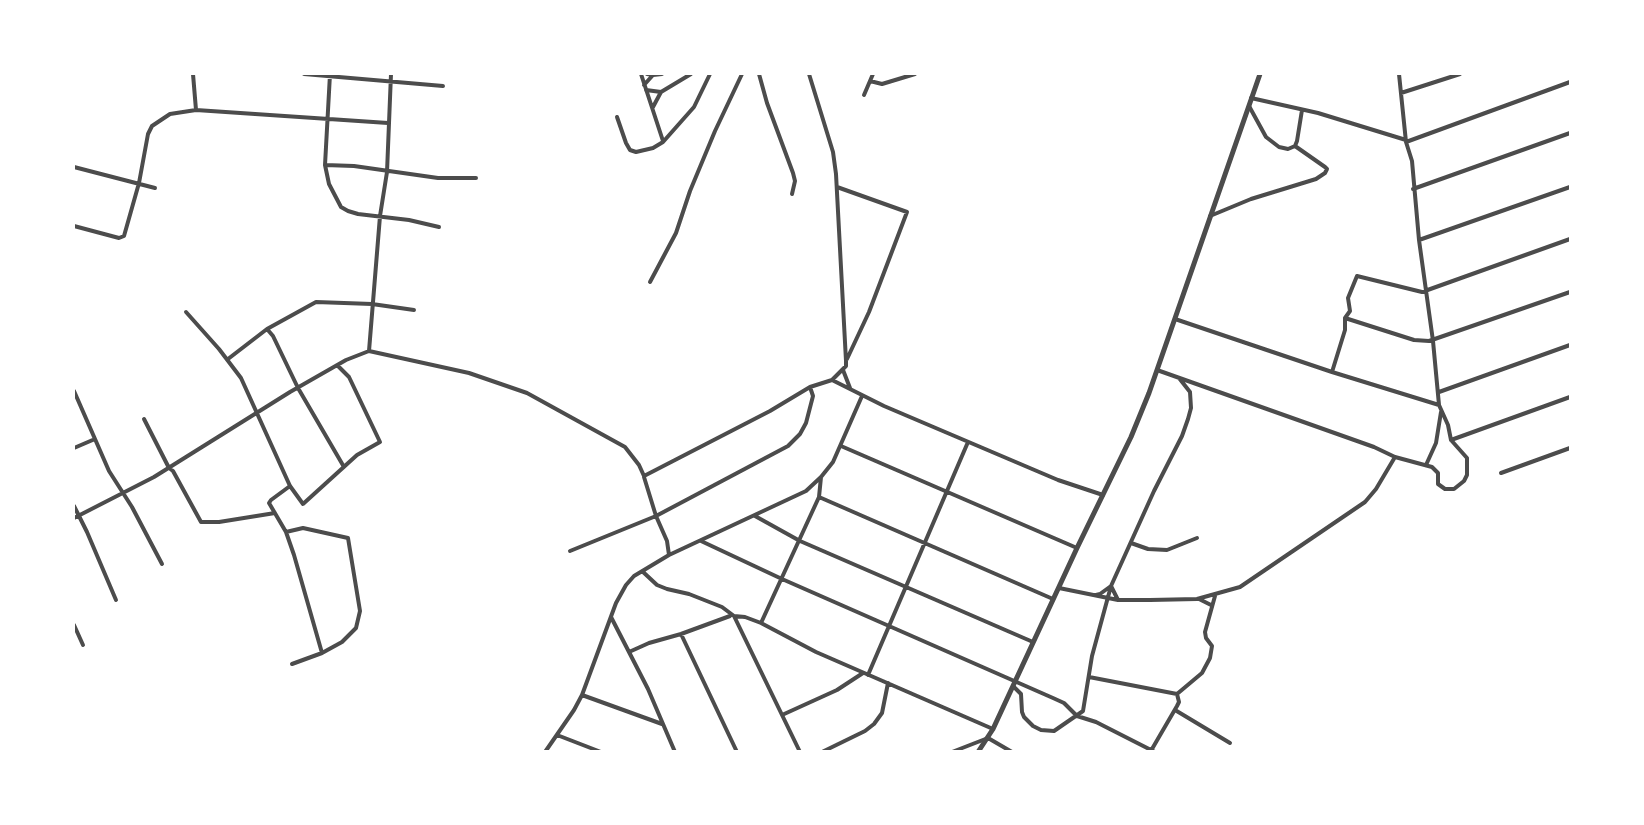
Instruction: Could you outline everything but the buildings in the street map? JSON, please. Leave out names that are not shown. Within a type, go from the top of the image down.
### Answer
[{"type":"street","points":[[193,74],[196,110]]},
{"type":"street","points":[[304,74],[443,86]]},
{"type":"street","points":[[369,351],[380,216],[387,172],[391,74]]},
{"type":"street","points":[[641,74],[663,142]]},
{"type":"street","points":[[644,85],[650,74],[662,74]]},
{"type":"street","points":[[652,108],[661,92],[691,74]]},
{"type":"street","points":[[617,117],[630,150],[644,151],[663,142],[694,107],[710,74]]},
{"type":"street","points":[[650,282],[676,233],[701,164],[730,95],[742,74]]},
{"type":"street","points":[[759,74],[767,103],[793,173],[795,182],[792,194]]},
{"type":"street","points":[[644,476],[770,411],[810,387],[832,380],[846,366],[837,187],[833,152],[809,74]]},
{"type":"street","points":[[864,94],[873,74]]},
{"type":"street","points":[[870,81],[882,84],[915,74]]},
{"type":"street","points":[[978,752],[993,729],[1131,437],[1260,74]]},
{"type":"street","points":[[1156,370],[1374,447],[1395,457],[1436,469],[1440,487],[1454,489],[1464,481],[1467,475],[1467,458],[1451,440],[1448,425],[1439,405],[1427,290],[1413,189],[1412,161],[1406,141],[1399,74]]},
{"type":"street","points":[[1401,93],[1460,74]]},
{"type":"street","points":[[329,75],[325,165],[329,184],[341,207],[348,212],[409,220],[439,227]]},
{"type":"street","points":[[1251,98],[1334,117],[1406,141],[1570,82]]},
{"type":"street","points":[[646,90],[661,92]]},
{"type":"street","points":[[1249,106],[1261,130],[1273,143],[1283,149],[1295,146]]},
{"type":"street","points":[[74,226],[122,238],[130,221],[146,143],[152,126],[170,114],[196,110],[388,123]]},
{"type":"street","points":[[1295,146],[1302,110]]},
{"type":"street","points":[[1413,189],[1570,133]]},
{"type":"street","points":[[1210,216],[1251,199],[1320,177],[1325,173],[1327,169],[1325,167],[1295,146]]},
{"type":"street","points":[[325,165],[354,166],[438,178],[476,178]]},
{"type":"street","points":[[74,167],[155,188]]},
{"type":"street","points":[[837,187],[907,212],[869,312],[846,361]]},
{"type":"street","points":[[1419,240],[1570,187]]},
{"type":"street","points":[[1332,372],[1345,330],[1345,318],[1350,311],[1348,298],[1357,276],[1415,291],[1427,290],[1570,239]]},
{"type":"street","points":[[1345,318],[1414,340],[1433,341],[1570,292]]},
{"type":"street","points":[[228,359],[267,329],[316,302],[372,304],[414,310]]},
{"type":"street","points":[[186,312],[228,359],[241,378],[290,486],[305,504],[357,455],[380,442],[349,377],[337,365]]},
{"type":"street","points":[[1174,319],[1439,405]]},
{"type":"street","points":[[267,329],[345,467]]},
{"type":"street","points":[[1439,392],[1570,345]]},
{"type":"street","points":[[76,516],[154,477],[298,387],[357,354],[369,351],[469,373],[527,393],[625,447],[639,465],[644,476],[656,516],[667,541],[669,555]]},
{"type":"street","points":[[843,370],[850,388]]},
{"type":"street","points":[[1013,683],[1021,694],[1022,712],[1028,723],[1033,726],[1054,731],[1077,716],[1085,707],[1089,677],[1111,586],[1188,419],[1190,392],[1184,382],[1176,376]]},
{"type":"street","points":[[832,380],[840,386],[850,388],[862,396],[968,442],[1058,480],[1103,495]]},
{"type":"street","points":[[570,551],[656,516],[794,442],[811,408],[813,396],[810,387]]},
{"type":"street","points":[[74,391],[94,439],[121,493],[132,507],[162,564]]},
{"type":"street","points":[[545,752],[582,695],[621,592],[634,576],[669,555],[806,491],[833,462],[862,396]]},
{"type":"street","points":[[1451,440],[1570,398]]},
{"type":"street","points":[[1426,465],[1436,443],[1441,411]]},
{"type":"street","points":[[144,419],[169,468],[173,471],[201,522],[219,522],[275,513]]},
{"type":"street","points":[[74,448],[94,439]]},
{"type":"street","points":[[868,675],[968,442]]},
{"type":"street","points":[[841,446],[1077,548]]},
{"type":"street","points":[[1501,473],[1570,448]]},
{"type":"street","points":[[1059,588],[1118,600],[1197,599],[1240,587],[1365,502],[1376,489],[1395,457]]},
{"type":"street","points":[[761,623],[819,497],[821,477]]},
{"type":"street","points":[[290,486],[269,501],[286,532],[322,653]]},
{"type":"street","points":[[819,497],[1053,598]]},
{"type":"street","points":[[74,506],[76,516],[116,600]]},
{"type":"street","points":[[754,516],[800,541],[1034,643]]},
{"type":"street","points":[[286,532],[303,528],[346,537],[350,541],[359,598],[359,619],[350,635],[322,653],[292,664]]},
{"type":"street","points":[[1131,543],[1148,549],[1167,550],[1197,538]]},
{"type":"street","points":[[701,541],[1013,683],[1064,703],[1077,716],[1096,722],[1154,750],[1179,702],[1177,694]]},
{"type":"street","points":[[642,571],[657,585],[722,607],[732,616],[800,752]]},
{"type":"street","points":[[1095,595],[1111,586]]},
{"type":"street","points":[[1111,586],[1118,600]]},
{"type":"street","points":[[1089,677],[1177,694],[1202,674],[1210,658],[1212,646],[1205,632],[1215,595]]},
{"type":"street","points":[[1197,599],[1211,605]]},
{"type":"street","points":[[611,616],[648,689],[675,752]]},
{"type":"street","points":[[629,652],[649,643],[732,616],[745,616],[862,673],[993,729]]},
{"type":"street","points":[[74,625],[83,645]]},
{"type":"street","points":[[681,634],[737,752]]},
{"type":"street","points":[[782,715],[837,690],[862,673]]},
{"type":"street","points":[[822,752],[865,731],[874,724],[882,713],[888,683]]},
{"type":"street","points":[[582,695],[662,724]]},
{"type":"street","points":[[1175,710],[1230,743]]},
{"type":"street","points":[[557,735],[601,752]]},
{"type":"street","points":[[952,752],[988,738]]},
{"type":"street","points":[[988,738],[1012,752]]}]
